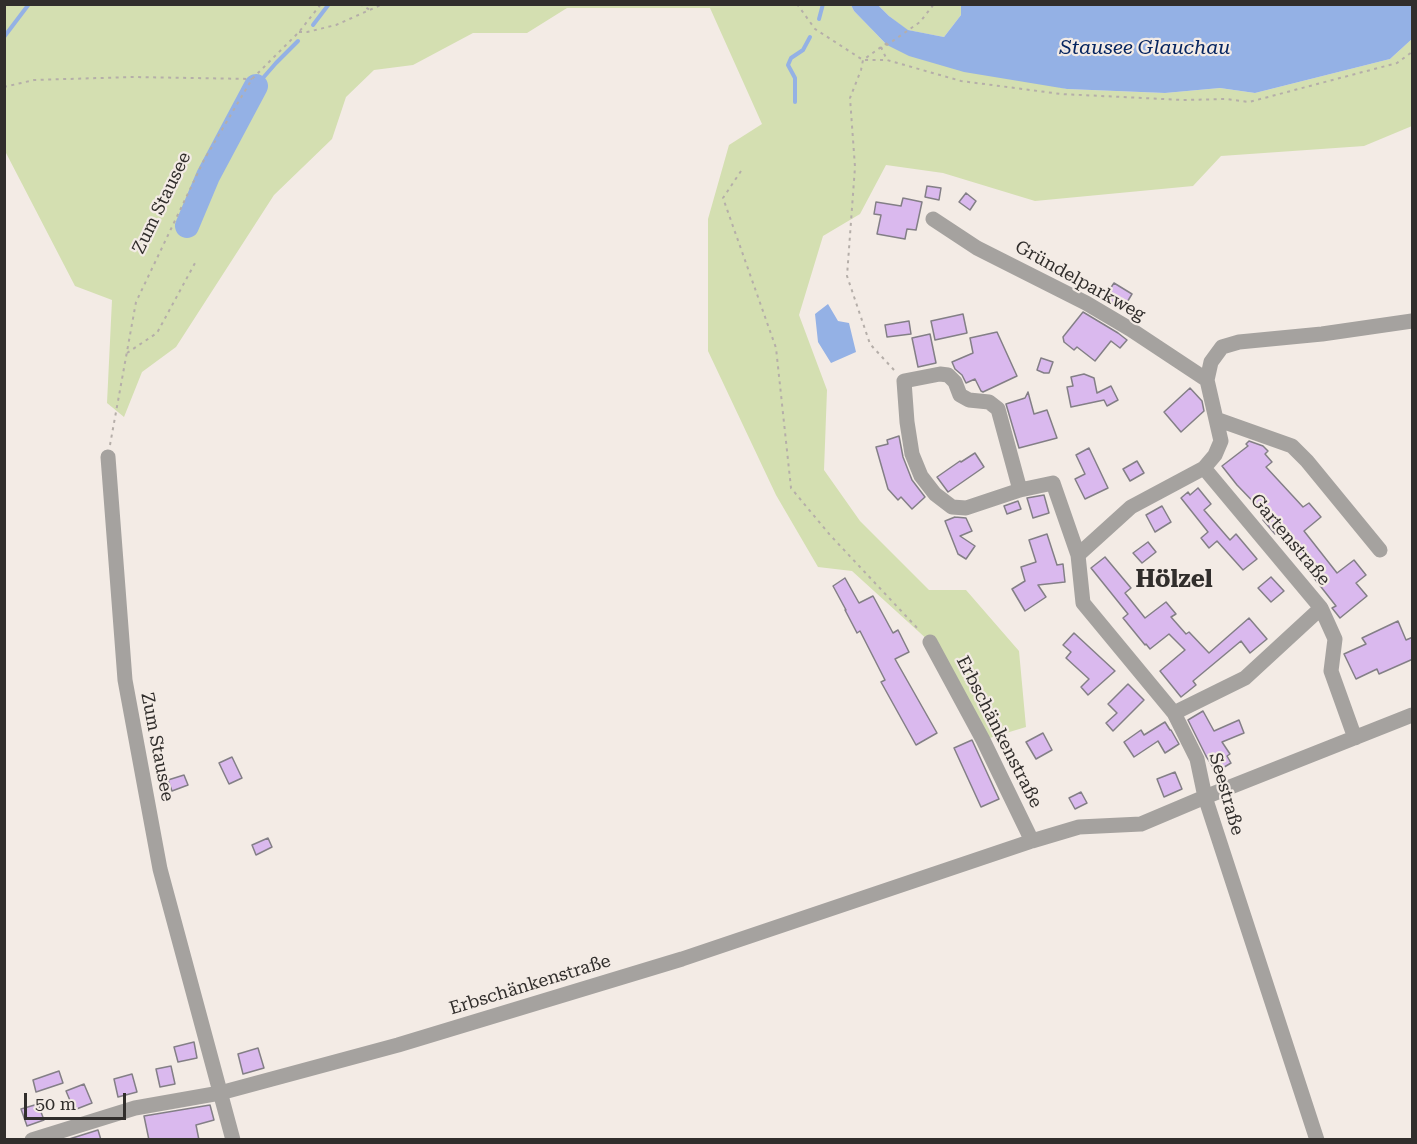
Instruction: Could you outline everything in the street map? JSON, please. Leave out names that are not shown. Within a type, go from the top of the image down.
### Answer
[{"type":"street","name":"Gründelparkweg","points":[[933,219],[977,248],[1086,303],[1207,380]]},
{"type":"street","points":[[1078,555],[1131,507],[1204,468],[1215,455],[1221,441],[1207,380],[1210,362],[1222,347],[1239,342],[1322,334],[1413,321]]},
{"type":"street","points":[[904,381],[940,374],[948,375],[955,382],[960,395],[969,400],[988,402],[998,409],[1020,490]]},
{"type":"street","name":"Seestraße","points":[[904,381],[912,454],[921,476],[934,494],[952,507],[966,508],[1020,490],[1053,483],[1078,555],[1083,603],[1174,713],[1197,759],[1205,797],[1317,1140]]},
{"type":"street","points":[[1216,419],[1292,446],[1380,550]]},
{"type":"street","name":"Zum Stausee","points":[[108,457],[125,680],[160,869],[233,1140]]},
{"type":"street","name":"Gartenstraße","points":[[1174,713],[1245,678],[1321,608],[1204,468]]},
{"type":"street","points":[[1321,608],[1335,639],[1331,672],[1355,738]]},
{"type":"street","name":"Erbschänkenstraße","points":[[930,642],[983,740],[1032,840]]},
{"type":"street","name":"Erbschänkenstraße","points":[[32,1140],[135,1108],[220,1093],[398,1045],[682,959],[1032,840],[1079,827],[1141,825],[1205,797],[1413,715]]},
{"type":"path","name":"Zum Stausee","points":[[108,457],[136,302],[204,160],[252,79],[298,32],[321,4]]},
{"type":"path","points":[[360,4],[370,10]]},
{"type":"path","points":[[298,32],[336,25],[383,4]]},
{"type":"path","points":[[797,4],[815,29],[863,60],[887,60],[961,81],[1061,94],[1183,100],[1226,99],[1249,102],[1397,63],[1413,52]]},
{"type":"path","points":[[904,381],[870,344],[847,276],[855,167],[850,98],[863,60],[920,22],[934,4]]},
{"type":"path","points":[[881,47],[887,60]]},
{"type":"path","points":[[4,87],[34,80],[252,79]]},
{"type":"path","points":[[741,171],[723,198],[776,348],[791,488],[830,535],[930,642]]},
{"type":"path","points":[[127,353],[157,333],[195,263]]},
{"type":"green space","points":[[5,5],[851,5],[887,45],[1067,89],[1165,93],[1220,88],[1255,93],[1390,59],[1412,39],[1412,126],[1364,146],[1221,156],[1193,186],[1035,201],[943,173],[886,165],[860,214],[823,236],[799,315],[827,390],[824,470],[860,521],[929,590],[966,590],[1019,651],[1026,727],[983,740],[930,642],[852,571],[818,567],[776,495],[708,351],[708,219],[729,145],[762,124],[710,8],[567,8],[527,33],[473,33],[413,65],[374,70],[346,97],[332,139],[274,195],[176,347],[142,372],[124,417],[107,403],[112,300],[75,286],[5,151]]},
{"type":"green space","points":[[878,5],[961,5],[961,15],[944,37],[907,30]]},
{"type":"water","name":"Stausee Glauchau","points":[[851,5],[878,5],[908,30],[944,37],[961,15],[961,5],[1412,5],[1412,39],[1390,59],[1255,93],[1220,88],[1165,93],[1067,89],[964,72],[909,56],[887,45]]},
{"type":"water","points":[[828,304],[838,321],[849,323],[856,352],[831,363],[818,342],[815,314]]},
{"type":"building","points":[[927,186],[941,188],[939,200],[925,197]]},
{"type":"building","points":[[966,193],[976,201],[970,210],[959,202]]},
{"type":"building","points":[[903,198],[922,202],[916,230],[907,229],[905,239],[877,234],[881,215],[874,214],[876,202],[901,206]]},
{"type":"building","points":[[1114,283],[1132,294],[1123,309],[1104,298]]},
{"type":"building","points":[[1083,312],[1127,340],[1120,348],[1111,341],[1095,361],[1077,347],[1074,350],[1064,342],[1063,337]]},
{"type":"building","points":[[963,314],[967,333],[935,340],[931,321]]},
{"type":"building","points":[[909,321],[911,334],[887,337],[885,325]]},
{"type":"building","points":[[997,332],[1017,376],[983,392],[975,379],[966,383],[952,362],[973,353],[970,338]]},
{"type":"building","points":[[930,334],[936,363],[918,367],[912,338]]},
{"type":"building","points":[[1041,358],[1053,362],[1049,373],[1037,370]]},
{"type":"building","points":[[1084,374],[1094,378],[1097,393],[1111,386],[1118,400],[1107,406],[1104,400],[1071,407],[1067,387],[1073,386],[1071,377]]},
{"type":"building","points":[[1190,388],[1202,401],[1204,411],[1181,432],[1164,412]]},
{"type":"building","points":[[1028,392],[1034,414],[1047,410],[1057,438],[1019,448],[1006,404],[1025,398]]},
{"type":"building","points":[[899,436],[903,457],[912,480],[925,497],[912,509],[901,497],[898,500],[888,489],[876,447],[888,444],[887,440]]},
{"type":"building","points":[[1249,441],[1263,446],[1268,451],[1265,454],[1272,462],[1266,467],[1303,507],[1309,503],[1321,517],[1304,531],[1337,573],[1354,560],[1366,575],[1356,583],[1367,596],[1340,618],[1332,608],[1336,606],[1314,578],[1316,577],[1278,531],[1275,534],[1263,520],[1267,516],[1222,466],[1248,446],[1246,444]]},
{"type":"building","points":[[1089,448],[1108,488],[1085,499],[1075,479],[1085,474],[1076,455]]},
{"type":"building","points":[[975,453],[984,467],[948,492],[937,477]]},
{"type":"building","points":[[1137,461],[1144,473],[1130,481],[1123,469]]},
{"type":"building","points":[[1198,488],[1211,504],[1204,510],[1230,540],[1236,534],[1257,559],[1243,570],[1217,541],[1209,548],[1201,538],[1208,532],[1181,498],[1188,492],[1190,495]]},
{"type":"building","points":[[1044,495],[1049,513],[1033,518],[1027,498]]},
{"type":"building","points":[[1018,501],[1021,509],[1007,514],[1004,506]]},
{"type":"building","points":[[1162,506],[1171,522],[1155,532],[1146,515]]},
{"type":"building","points":[[955,517],[966,518],[972,531],[960,536],[975,546],[966,559],[958,554],[945,521]]},
{"type":"building","points":[[1047,534],[1057,565],[1063,564],[1065,582],[1038,585],[1046,597],[1025,611],[1012,589],[1025,581],[1021,567],[1036,562],[1029,540]]},
{"type":"building","points":[[1148,542],[1156,552],[1142,563],[1133,553]]},
{"type":"building","points":[[1105,557],[1131,588],[1125,593],[1145,618],[1166,602],[1176,614],[1171,617],[1186,634],[1189,632],[1209,653],[1249,618],[1267,639],[1250,653],[1241,641],[1193,681],[1196,685],[1181,697],[1160,671],[1185,650],[1169,634],[1150,649],[1145,645],[1123,618],[1128,614],[1091,568]]},
{"type":"building","points":[[1271,577],[1284,591],[1271,602],[1258,588]]},
{"type":"building","points":[[845,578],[859,603],[873,596],[893,633],[898,630],[909,652],[895,659],[937,733],[916,745],[881,682],[885,680],[860,631],[857,633],[833,586]]},
{"type":"building","points":[[1398,621],[1406,640],[1413,637],[1413,659],[1379,674],[1377,669],[1356,679],[1344,654],[1366,644],[1362,638]]},
{"type":"building","points":[[1074,633],[1115,671],[1088,695],[1081,687],[1089,679],[1066,658],[1071,652],[1063,645]]},
{"type":"building","points":[[1128,684],[1144,700],[1113,731],[1106,723],[1117,713],[1108,704]]},
{"type":"building","points":[[1203,711],[1214,731],[1239,720],[1244,733],[1222,742],[1230,754],[1227,756],[1231,763],[1216,772],[1188,720]]},
{"type":"building","points":[[1165,722],[1179,744],[1165,753],[1158,741],[1134,757],[1124,742],[1141,730],[1144,735]]},
{"type":"building","points":[[1043,733],[1052,750],[1036,759],[1026,742]]},
{"type":"building","points":[[972,740],[999,799],[981,807],[954,748]]},
{"type":"building","points":[[232,757],[242,778],[229,784],[219,763]]},
{"type":"building","points":[[1175,772],[1182,789],[1164,797],[1157,779]]},
{"type":"building","points":[[184,775],[188,785],[172,791],[168,780]]},
{"type":"building","points":[[1081,792],[1087,803],[1075,809],[1069,798]]},
{"type":"building","points":[[268,838],[272,847],[256,855],[252,845]]},
{"type":"building","points":[[194,1042],[197,1058],[178,1062],[174,1047]]},
{"type":"building","points":[[258,1048],[264,1068],[243,1074],[238,1054]]},
{"type":"building","points":[[171,1066],[175,1084],[160,1087],[156,1069]]},
{"type":"building","points":[[59,1071],[63,1083],[36,1092],[33,1080]]},
{"type":"building","points":[[132,1074],[137,1092],[118,1097],[114,1079]]},
{"type":"building","points":[[84,1084],[92,1103],[74,1110],[66,1091]]},
{"type":"building","points":[[38,1104],[44,1120],[27,1126],[21,1109]]},
{"type":"building","points":[[210,1105],[214,1120],[196,1125],[199,1140],[149,1140],[144,1116]]},
{"type":"building","points":[[98,1130],[101,1140],[66,1140]]},
{"type":"waterway","points":[[4,37],[29,4]]},
{"type":"waterway","points":[[313,25],[329,4]]},
{"type":"waterway","points":[[819,19],[823,4]]},
{"type":"waterway","points":[[795,102],[795,78],[788,65],[791,58],[803,50],[810,37]]},
{"type":"waterway","points":[[256,86],[298,41]]},
{"type":"waterway","points":[[187,226],[208,176],[256,86]]},
{"type":"district","name":"Hölzel","points":[[1174,580]]}]
